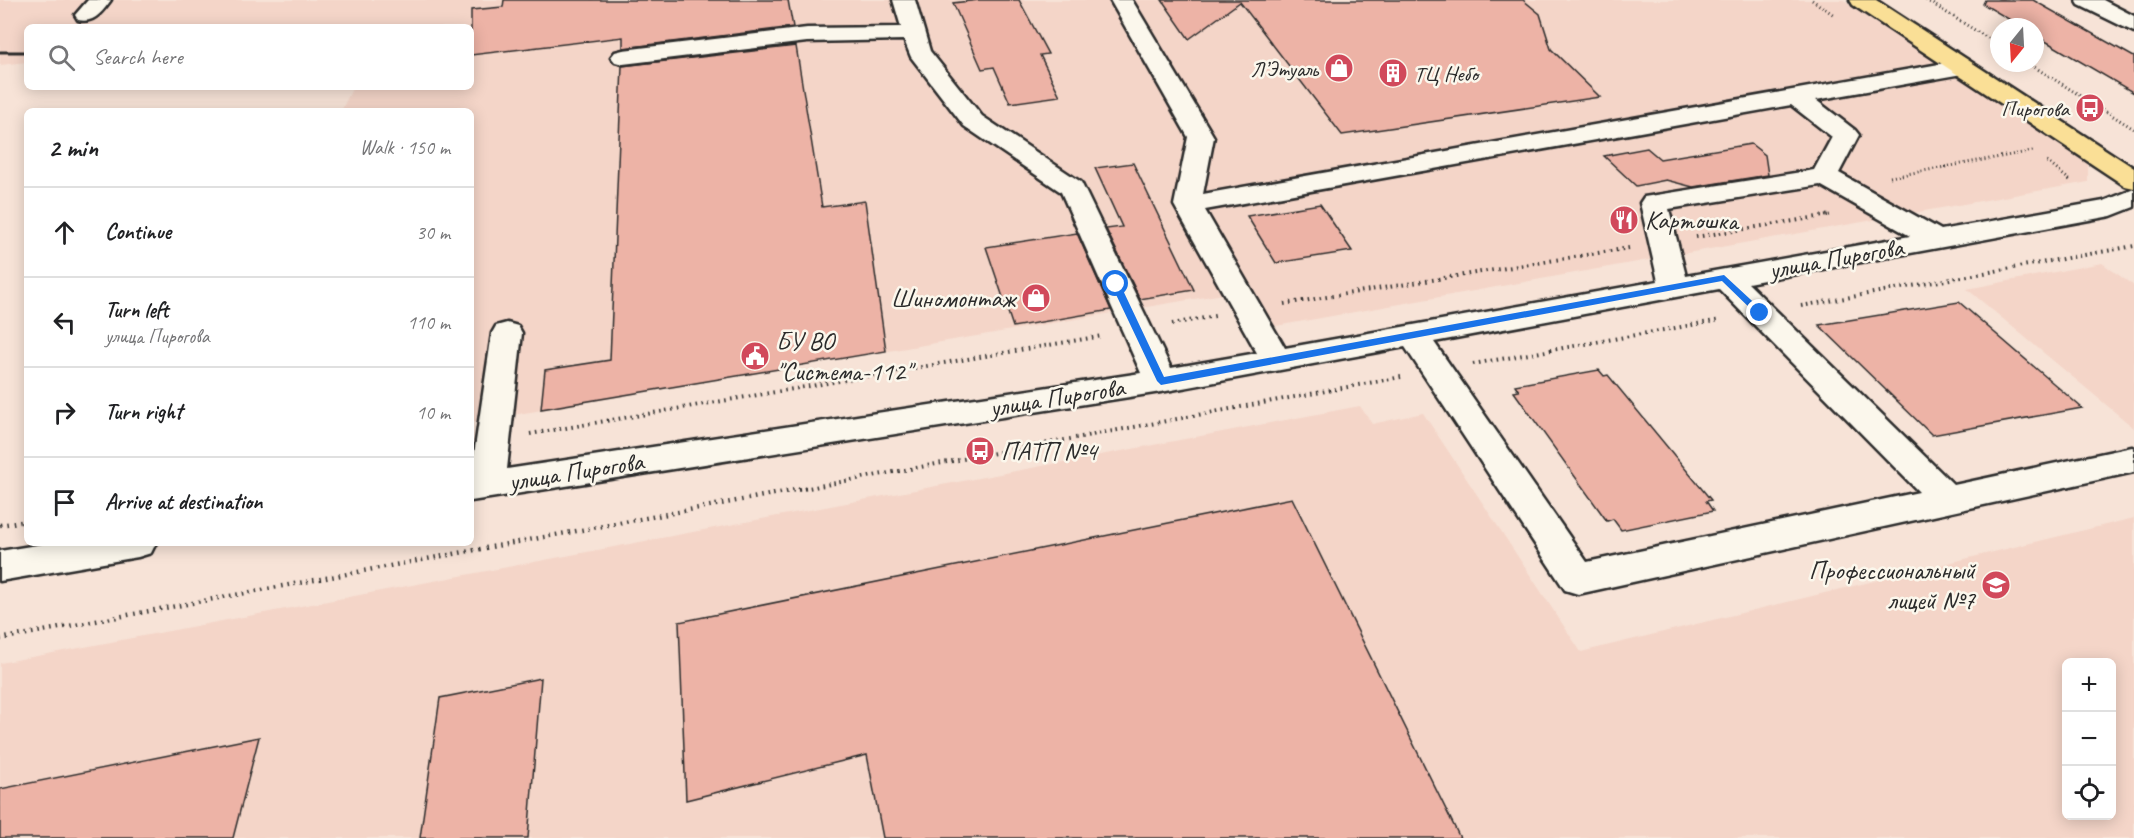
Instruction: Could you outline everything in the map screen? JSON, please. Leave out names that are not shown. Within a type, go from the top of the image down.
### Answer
[{"type":"main road","points":[[1861,0],[2134,180]]},
{"type":"street","points":[[904,0],[919,52],[973,121],[1072,188],[1161,381]]},
{"type":"street","points":[[1121,0],[1200,137],[1188,205],[1277,360]]},
{"type":"street","points":[[2086,0],[2134,25]]},
{"type":"street","points":[[623,57],[807,35],[914,33]]},
{"type":"street","points":[[1188,205],[1962,67]]},
{"type":"street","points":[[1796,97],[1846,135],[1824,176]]},
{"type":"street","points":[[1674,286],[1654,203],[1824,176],[1940,241]]},
{"type":"street","name":"улица Пирогова","points":[[479,486],[1161,381],[1674,286],[1940,241],[2111,208],[2134,197]]},
{"type":"street","points":[[1724,278],[1947,499]]},
{"type":"street","points":[[479,486],[507,333]]},
{"type":"street","points":[[1413,335],[1578,579],[2132,460]]},
{"type":"street","points":[[0,566],[120,546]]},
{"type":"path","points":[[1926,0],[1990,39]]},
{"type":"path","points":[[2042,72],[2134,129]]},
{"type":"path","points":[[0,639],[1345,387]]},
{"type":"path","points":[[0,525],[24,521]]},
{"type":"shaded area","points":[[0,0],[1844,0],[2088,160],[2088,182],[1242,332],[1223,294],[474,421],[474,108],[342,108],[352,90],[474,90],[474,24],[24,24],[24,62],[0,65]]},
{"type":"shaded area","points":[[2102,263],[2134,286],[2134,428],[1967,289]]},
{"type":"shaded area","points":[[1360,406],[1372,424],[1423,413],[1581,652],[2134,518],[2134,838],[0,838],[0,663]]},
{"type":"building","points":[[504,0],[788,0],[793,27],[623,48],[623,37],[474,55],[474,24],[471,24],[471,10],[503,7]]},
{"type":"building","points":[[979,0],[1019,0],[1048,54],[1040,55],[1060,96],[1010,103],[994,67],[982,69],[953,3]]},
{"type":"building","name":"ТЦ Небо","points":[[1162,0],[1523,0],[1540,14],[1551,49],[1600,97],[1342,135],[1240,2],[1189,39]]},
{"type":"building","points":[[1985,0],[2033,0],[2134,57],[2134,93],[2044,40],[2044,18],[2007,18],[1983,4]]},
{"type":"building","points":[[796,46],[822,207],[865,201],[886,351],[541,409],[545,370],[610,360],[622,66]]},
{"type":"building","points":[[1751,144],[1765,155],[1768,175],[1693,187],[1666,180],[1636,186],[1604,156],[1647,148],[1660,159]]},
{"type":"building","points":[[1133,163],[1194,290],[1140,299],[1106,229],[1122,227],[1095,168]]},
{"type":"building","points":[[1320,204],[1352,251],[1276,263],[1247,216]]},
{"type":"building","points":[[1077,233],[1111,310],[1013,327],[986,247]]},
{"type":"building","points":[[1959,302],[2082,408],[1932,435],[1819,325]]},
{"type":"building","points":[[1599,370],[1604,376],[1608,375],[1711,500],[1706,501],[1713,511],[1621,530],[1613,519],[1607,521],[1514,392],[1519,391],[1515,385]]},
{"type":"building","points":[[1292,498],[1460,838],[883,838],[867,755],[686,800],[679,622]]},
{"type":"building","points":[[541,678],[528,838],[420,838],[440,698]]},
{"type":"building","points":[[259,737],[233,838],[0,838],[0,789]]},
{"type":"railway","points":[[0,52],[24,52]]},
{"type":"place","name":"Л’Этуаль","points":[[1339,68]]},
{"type":"place","name":"ТЦ Небо","points":[[1393,73]]},
{"type":"place","name":"Пирогова","points":[[2090,108]]},
{"type":"place","name":"Картошка","points":[[1624,220]]},
{"type":"place","name":"Шиномонтаж","points":[[1036,298]]},
{"type":"place","name":"БУ ВО \"Система-112\"","points":[[755,356]]},
{"type":"place","name":"ПАТП №4","points":[[980,451]]},
{"type":"place","name":"Профессиональный лицей №7","points":[[1996,585]]},
{"type":"route","points":[[1116,284],[1161,381],[1724,278],[1760,313]]}]
